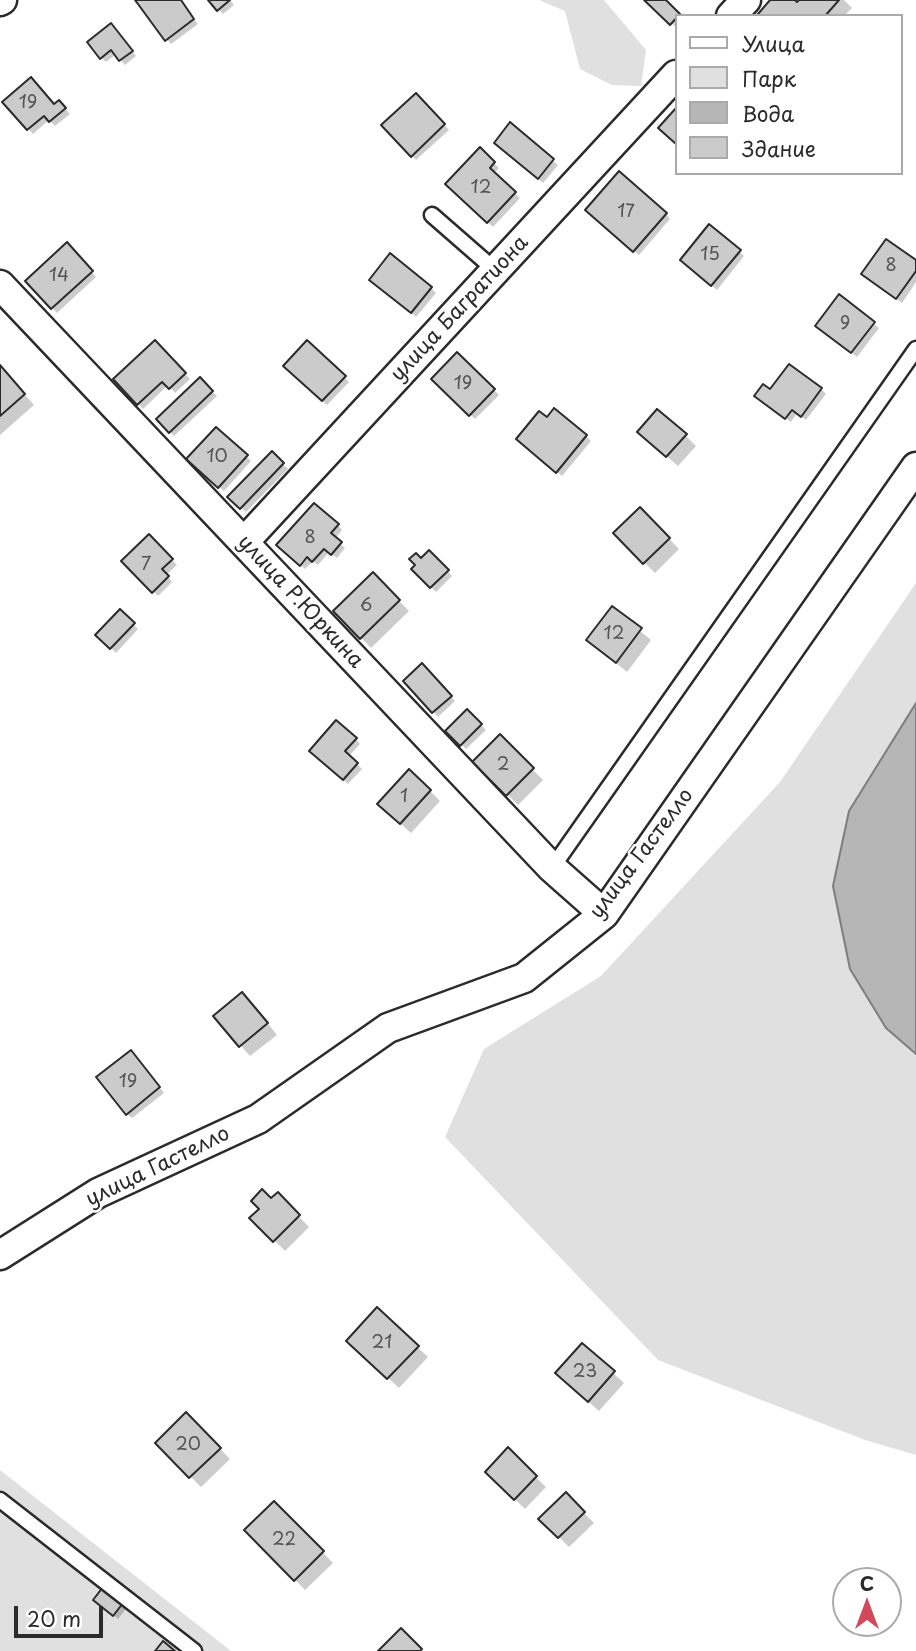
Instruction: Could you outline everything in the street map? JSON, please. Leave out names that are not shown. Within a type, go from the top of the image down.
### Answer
[{"type":"street","points":[[733,14],[746,0]]},
{"type":"street","name":"улица Багратиона","points":[[244,542],[674,77]]},
{"type":"street","name":"улица Р.Юркина","points":[[0,285],[552,868],[604,914]]},
{"type":"street","name":"улица Гастелло","points":[[0,1255],[98,1193],[258,1119],[388,1028],[524,978],[604,914],[916,467]]},
{"type":"lane","points":[[432,215],[495,270]]},
{"type":"lane","points":[[552,868],[916,349]]},
{"type":"lane","points":[[0,1500],[194,1651]]},
{"type":"green space","points":[[539,0],[604,0],[646,50],[641,86],[612,85],[580,69],[565,11]]},
{"type":"green space","points":[[916,583],[916,703],[849,811],[886,1028],[916,1054],[916,1455],[865,1440],[658,1360],[445,1137],[484,1049],[601,976],[780,782]]},
{"type":"green space","points":[[0,1470],[231,1651],[0,1651]]},
{"type":"water","points":[[916,703],[916,1054],[886,1028],[850,969],[833,886],[849,811]]},
{"type":"building","points":[[135,0],[181,0],[194,19],[165,41]]},
{"type":"building","points":[[208,0],[230,0],[217,11]]},
{"type":"building","points":[[644,0],[666,0],[680,14],[674,14],[674,21],[670,25]]},
{"type":"building","points":[[770,0],[839,0],[827,14],[758,14]]},
{"type":"building","points":[[111,23],[133,51],[119,61],[111,50],[100,59],[87,42]]},
{"type":"building","points":[[31,77],[54,104],[59,100],[66,108],[49,122],[44,116],[27,130],[2,102]]},
{"type":"building","points":[[416,93],[445,124],[411,157],[381,125]]},
{"type":"building","points":[[674,110],[674,142],[658,128]]},
{"type":"building","points":[[510,122],[554,159],[538,179],[494,143]]},
{"type":"building","points":[[480,147],[495,162],[490,168],[516,192],[487,223],[445,184]]},
{"type":"building","points":[[619,171],[667,213],[633,252],[585,210]]},
{"type":"building","points":[[709,224],[741,250],[711,286],[680,260]]},
{"type":"building","points":[[886,239],[916,260],[916,271],[896,299],[861,274]]},
{"type":"building","points":[[67,242],[93,271],[51,309],[25,281]]},
{"type":"building","points":[[390,253],[432,287],[411,313],[369,280]]},
{"type":"building","points":[[839,294],[875,322],[851,353],[815,326]]},
{"type":"building","points":[[155,340],[186,373],[169,389],[162,382],[137,405],[113,379]]},
{"type":"building","points":[[307,340],[346,376],[322,401],[283,366]]},
{"type":"building","points":[[457,352],[495,389],[469,416],[431,379]]},
{"type":"building","points":[[789,364],[822,388],[801,417],[792,410],[785,419],[754,396],[763,384],[770,389]]},
{"type":"building","points":[[0,365],[25,394],[0,416]]},
{"type":"building","points":[[200,377],[213,391],[169,433],[156,419]]},
{"type":"building","points":[[554,408],[587,435],[556,473],[516,439],[539,411],[547,417]]},
{"type":"building","points":[[657,409],[687,434],[666,457],[637,432]]},
{"type":"building","points":[[216,427],[248,455],[218,488],[186,459]]},
{"type":"building","points":[[272,451],[284,463],[240,509],[227,497]]},
{"type":"building","points":[[314,503],[339,524],[331,533],[342,542],[331,555],[324,549],[312,562],[307,557],[300,566],[276,545]]},
{"type":"building","points":[[640,507],[670,538],[643,564],[613,533]]},
{"type":"building","points":[[149,534],[173,559],[162,569],[169,576],[152,593],[121,561]]},
{"type":"building","points":[[429,550],[449,570],[430,588],[411,569],[415,565],[409,559],[416,553],[421,558]]},
{"type":"building","points":[[373,572],[400,600],[360,639],[333,611]]},
{"type":"building","points":[[612,606],[642,628],[616,663],[586,640]]},
{"type":"building","points":[[120,609],[135,623],[110,649],[95,635]]},
{"type":"building","points":[[422,663],[452,696],[432,713],[403,681]]},
{"type":"building","points":[[467,709],[482,724],[460,746],[445,731]]},
{"type":"building","points":[[336,720],[357,738],[345,751],[358,763],[343,780],[309,751]]},
{"type":"building","points":[[500,734],[534,768],[506,796],[472,762]]},
{"type":"building","points":[[409,769],[431,790],[400,824],[377,804]]},
{"type":"building","points":[[242,992],[268,1023],[239,1047],[213,1016]]},
{"type":"building","points":[[131,1050],[160,1087],[126,1115],[96,1077]]},
{"type":"building","points":[[262,1189],[271,1198],[278,1192],[300,1215],[273,1242],[249,1218],[259,1209],[251,1201]]},
{"type":"building","points":[[377,1307],[419,1346],[387,1379],[346,1341]]},
{"type":"building","points":[[582,1343],[615,1371],[588,1402],[555,1373]]},
{"type":"building","points":[[186,1412],[221,1448],[189,1478],[155,1443]]},
{"type":"building","points":[[508,1447],[537,1476],[514,1500],[485,1472]]},
{"type":"building","points":[[566,1492],[585,1512],[558,1538],[538,1519]]},
{"type":"building","points":[[274,1501],[324,1551],[294,1581],[244,1530]]},
{"type":"building","points":[[103,1587],[123,1603],[113,1616],[93,1600]]},
{"type":"building","points":[[401,1628],[422,1649],[420,1651],[378,1651]]},
{"type":"building","points":[[163,1641],[175,1651],[155,1651]]}]
